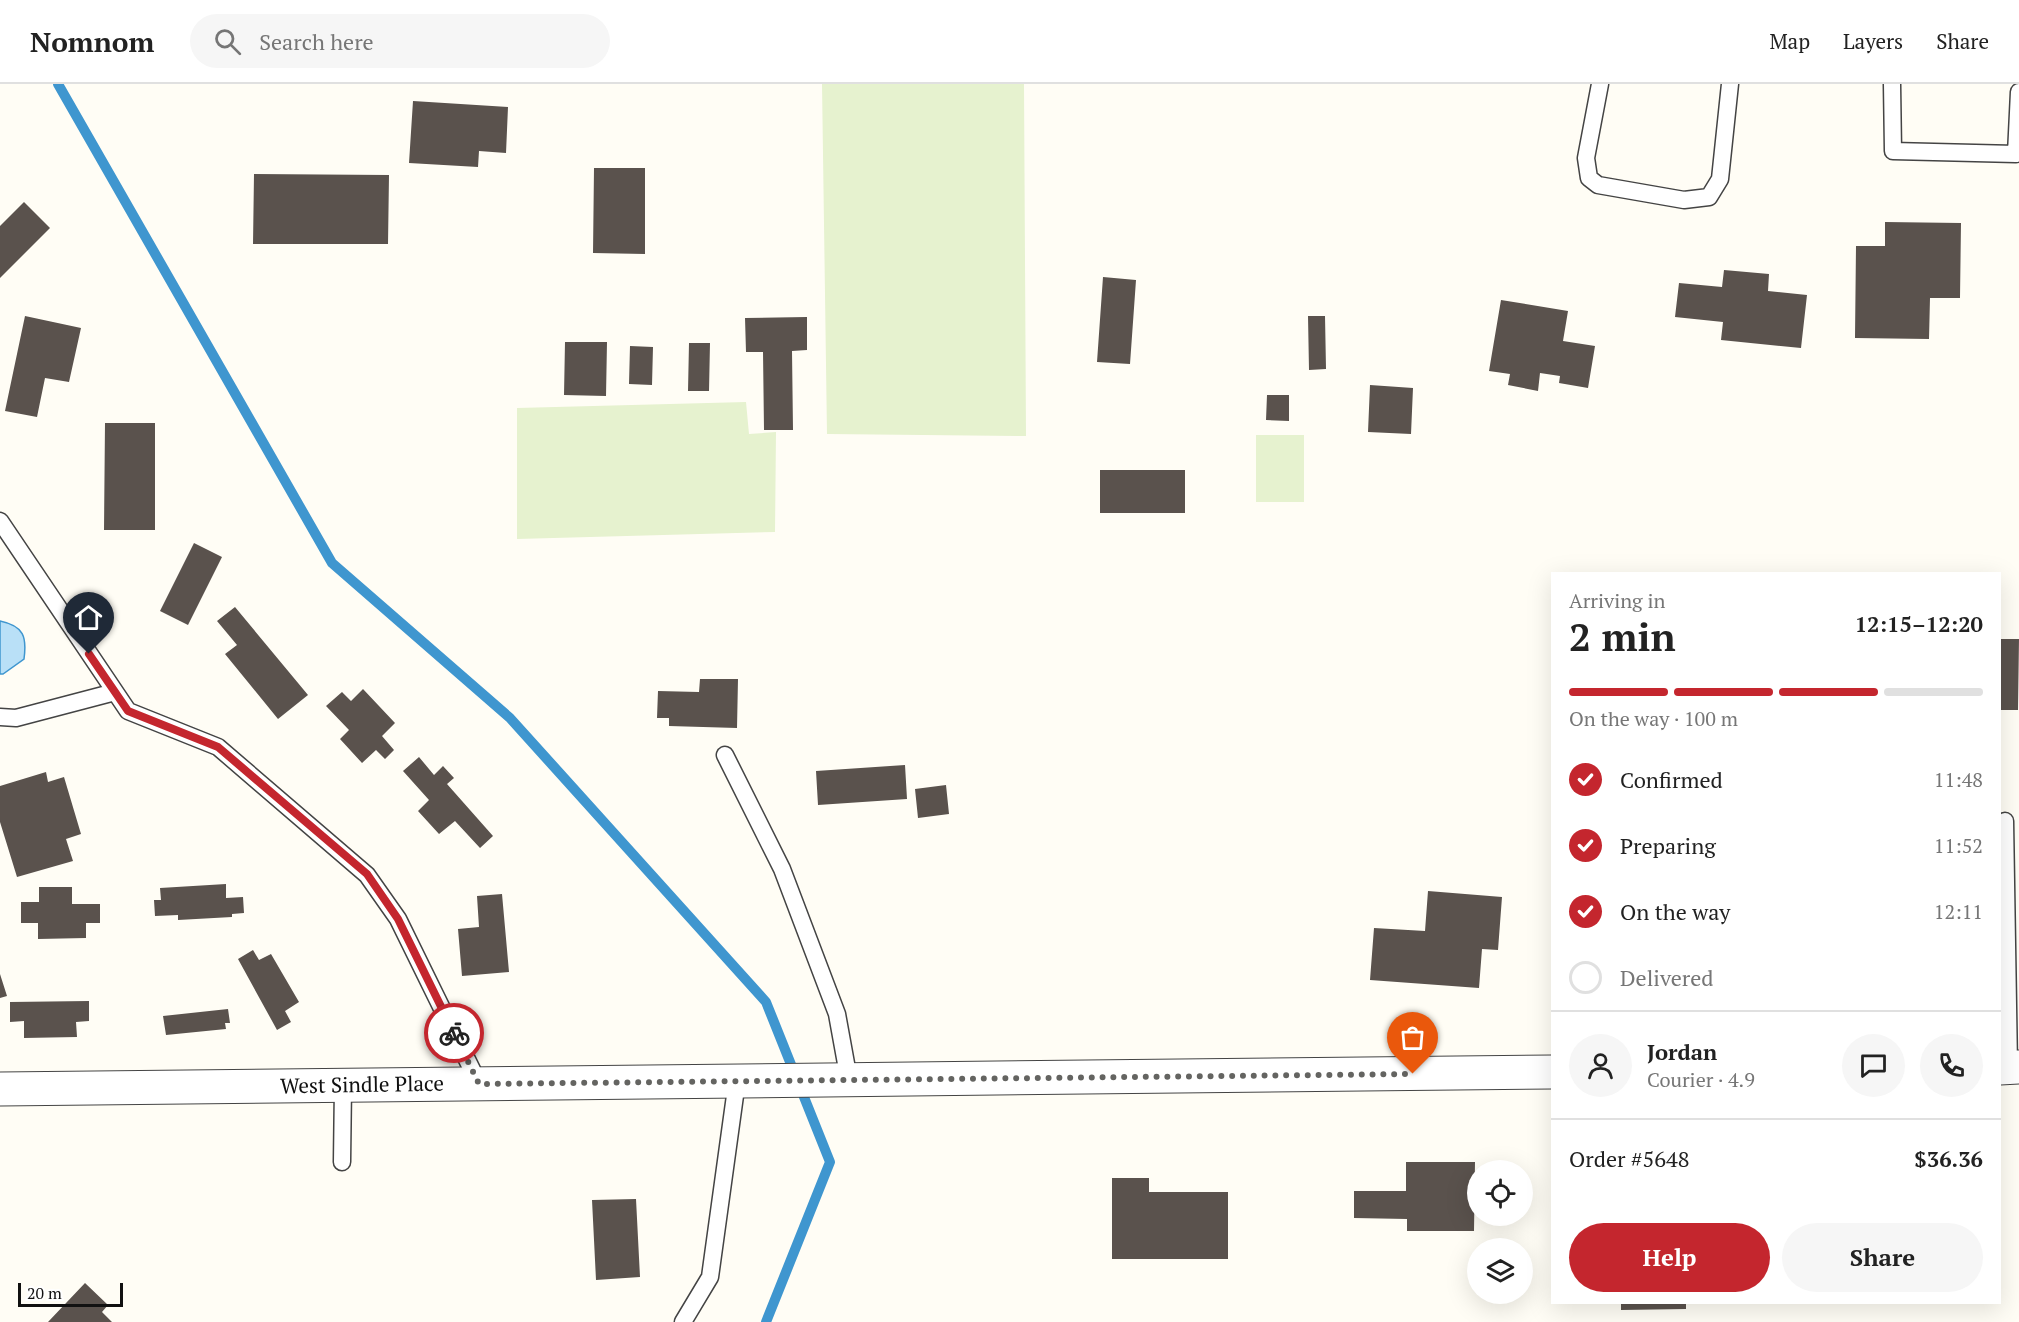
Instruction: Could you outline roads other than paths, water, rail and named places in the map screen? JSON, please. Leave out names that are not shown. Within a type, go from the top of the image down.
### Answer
[{"type":"street","name":"West Sindle Place","points":[[0,1089],[1551,1072]]},
{"type":"lane","points":[[1600,84],[1586,158],[1589,178],[1598,185],[1684,200],[1709,196],[1720,179],[1730,84]]},
{"type":"lane","points":[[1892,84],[1893,151],[2016,153],[2019,92]]},
{"type":"lane","points":[[0,521],[128,711],[218,747],[367,874],[398,919],[479,1084]]},
{"type":"lane","points":[[0,717],[16,718],[115,692]]},
{"type":"lane","points":[[724,755],[782,869],[837,1014],[849,1080]]},
{"type":"lane","points":[[2005,820],[2009,1067]]},
{"type":"lane","points":[[683,1322],[710,1277],[737,1081]]},
{"type":"lane","points":[[342,1162],[344,1085]]},
{"type":"water","points":[[0,621],[19,629],[25,644],[24,659],[3,674],[0,674]]},
{"type":"waterway","points":[[58,84],[332,563],[510,718],[766,1002],[830,1162],[766,1322]]}]
